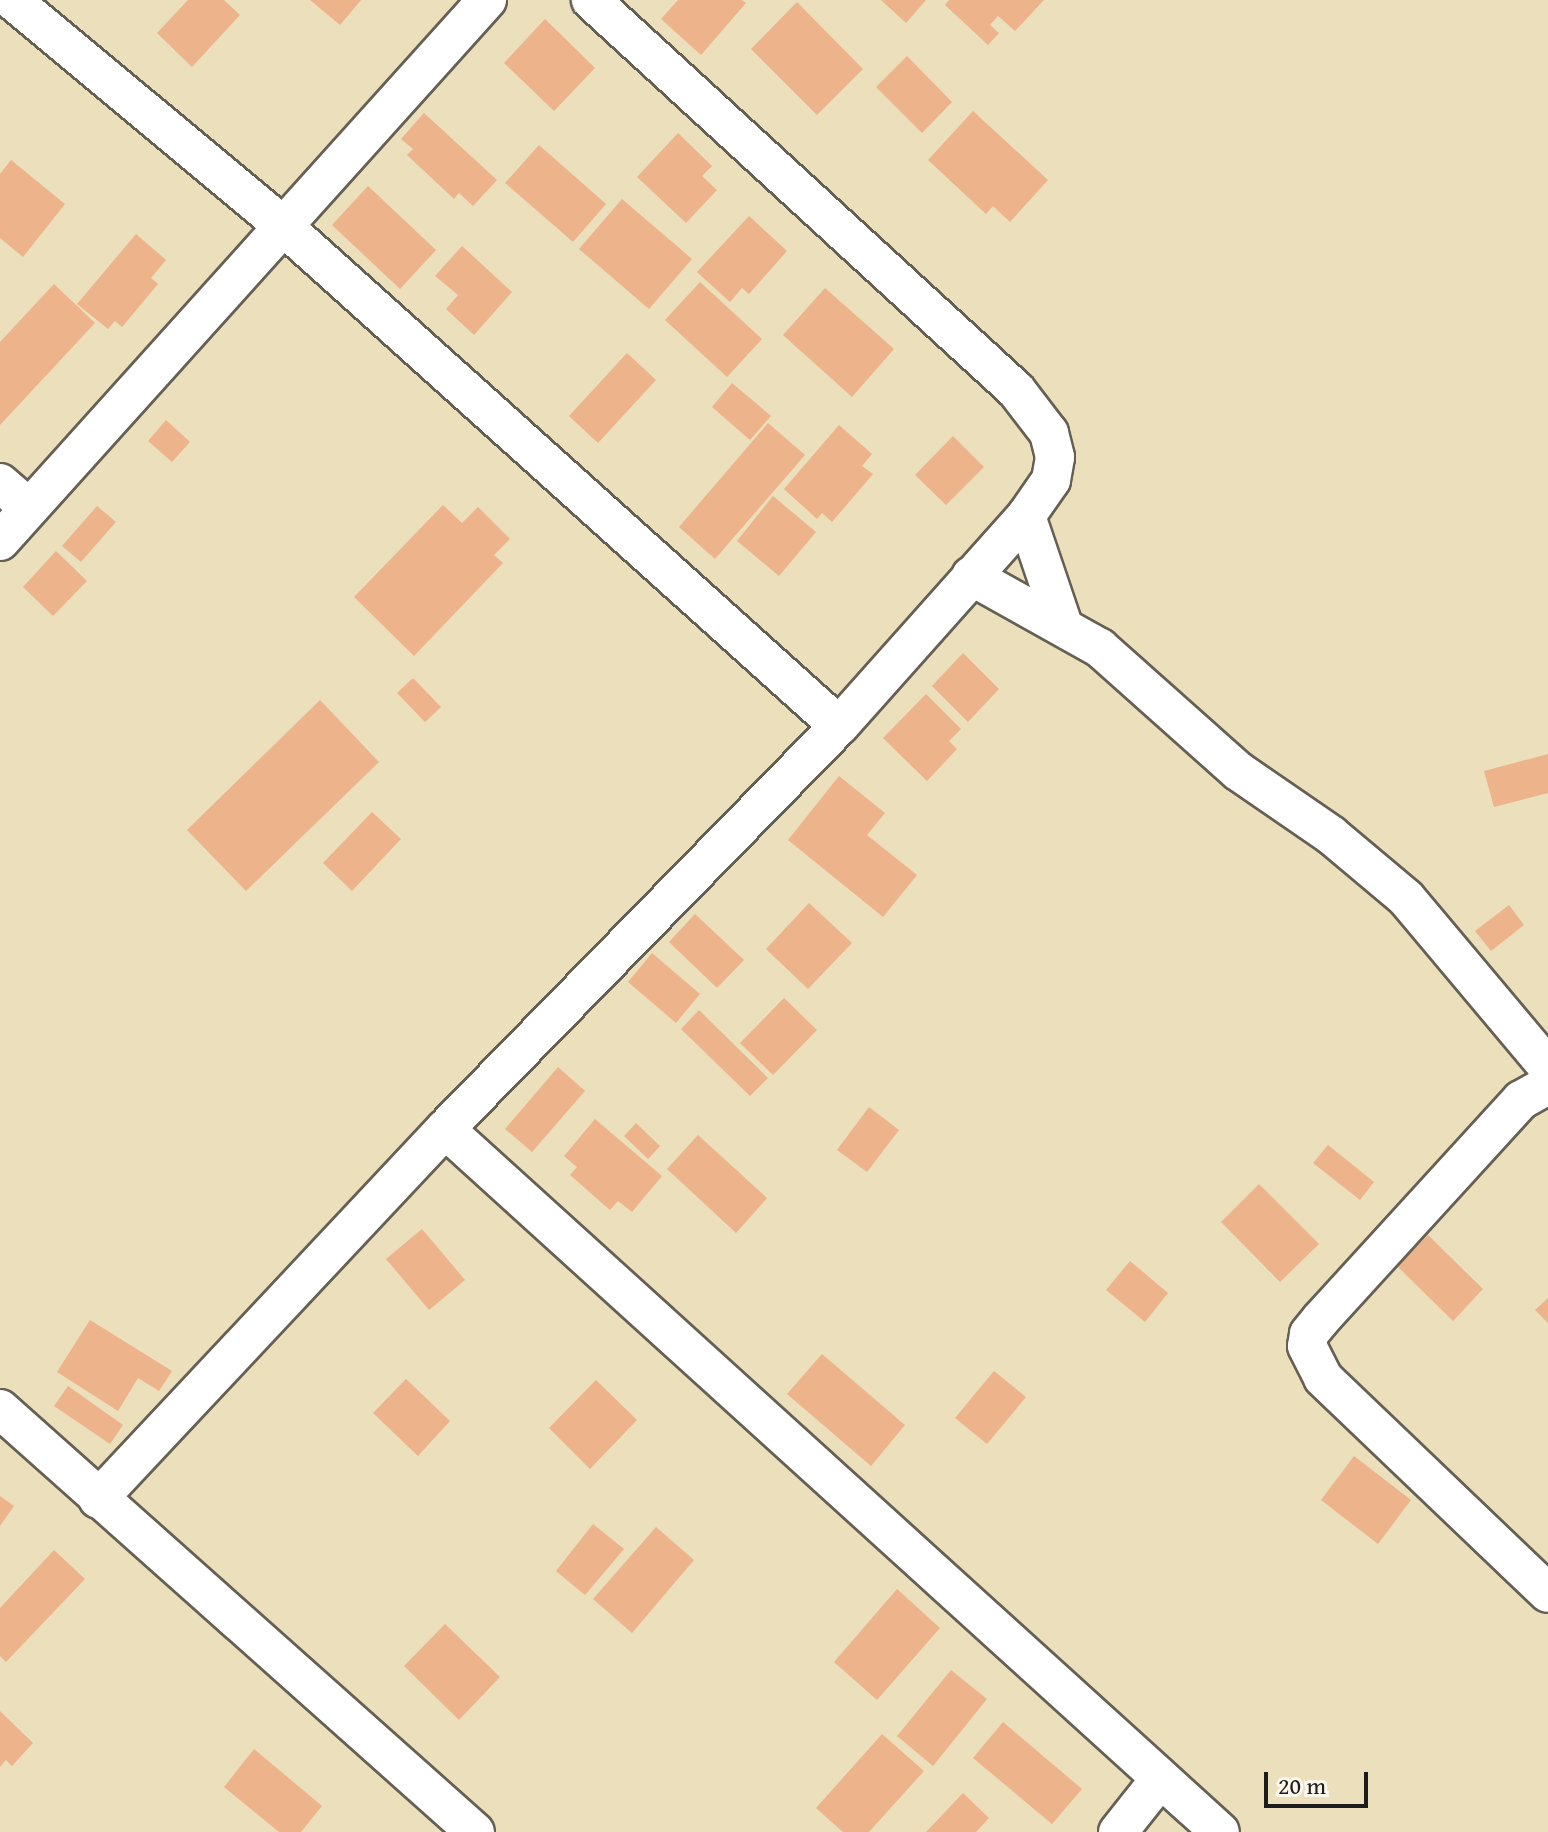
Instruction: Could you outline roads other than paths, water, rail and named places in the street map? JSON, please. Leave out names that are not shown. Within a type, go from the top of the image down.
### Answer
[{"type":"street","points":[[12,0],[282,225],[839,726]]},
{"type":"street","points":[[0,541],[14,495],[282,225],[487,0]]},
{"type":"street","points":[[98,1499],[445,1129],[839,726],[1026,516],[1051,480],[1055,457],[1049,433],[1016,390],[591,0]]},
{"type":"street","points":[[1026,516],[1063,625]]},
{"type":"street","points":[[971,576],[1100,648],[1238,771],[1331,835],[1406,898],[1548,1067]]},
{"type":"street","points":[[1548,1085],[1521,1100],[1321,1319],[1309,1334],[1307,1346],[1323,1378],[1548,1593]]},
{"type":"street","points":[[445,1129],[1220,1832]]},
{"type":"street","points":[[0,1409],[475,1832]]},
{"type":"street","points":[[1118,1832],[1160,1779]]}]
